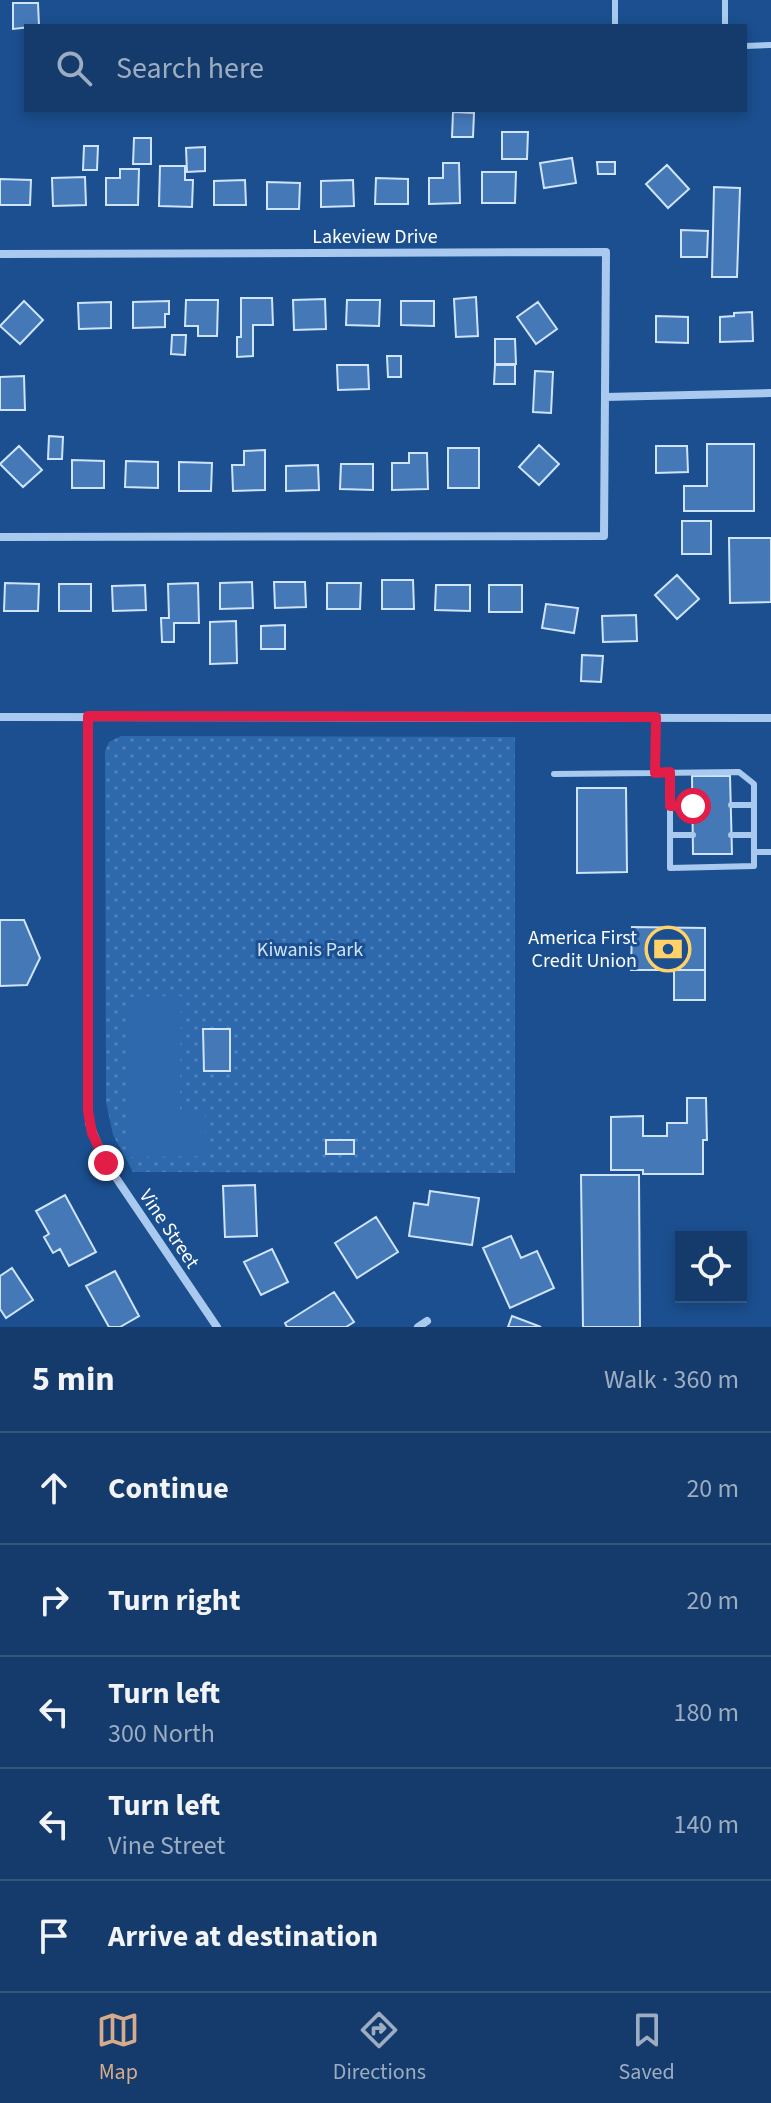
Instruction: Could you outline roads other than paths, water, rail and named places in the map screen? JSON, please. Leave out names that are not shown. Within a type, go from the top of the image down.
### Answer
[{"type":"street","name":"Lakeview Drive","points":[[0,254],[606,252],[604,536],[0,537]]},
{"type":"street","points":[[605,397],[771,393]]},
{"type":"street","name":"Vine Street","points":[[88,716],[89,1123],[106,1163],[217,1327]]},
{"type":"street","points":[[0,717],[771,718]]},
{"type":"street","points":[[418,1327],[427,1321]]},
{"type":"lane","points":[[615,0],[615,24]]},
{"type":"lane","points":[[725,0],[725,24]]},
{"type":"lane","points":[[747,46],[771,45]]},
{"type":"lane","points":[[655,773],[656,717]]},
{"type":"lane","points":[[554,774],[670,772],[739,772],[754,784],[754,866],[670,868],[670,772]]},
{"type":"lane","points":[[731,805],[754,805]]},
{"type":"lane","points":[[670,806],[693,806]]},
{"type":"lane","points":[[670,835],[693,835]]},
{"type":"lane","points":[[731,835],[754,835]]},
{"type":"lane","points":[[754,852],[771,852]]},
{"type":"place","name":"America First Credit Union","points":[[668,949]]},
{"type":"park label","name":"Kiwanis Park","points":[[310,950]]}]
